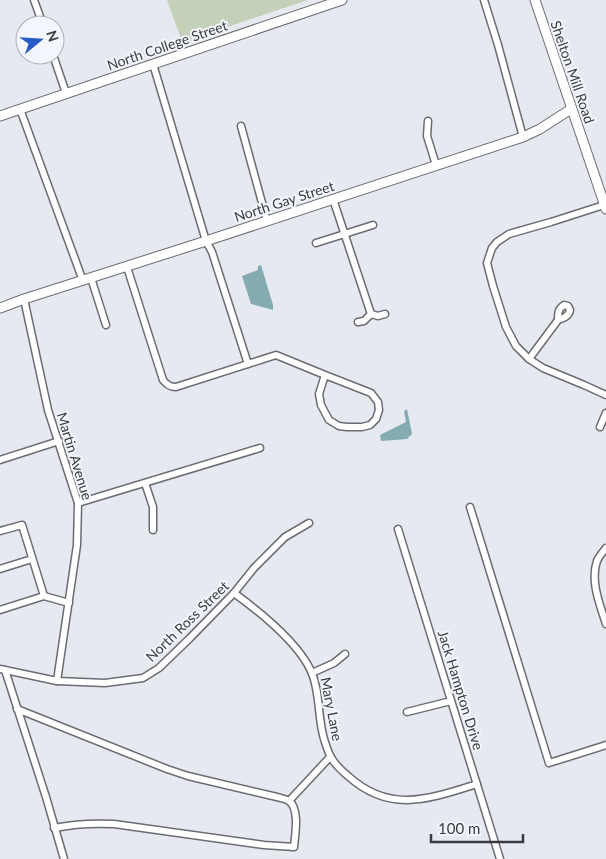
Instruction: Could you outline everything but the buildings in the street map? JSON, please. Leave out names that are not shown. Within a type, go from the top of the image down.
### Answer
[{"type":"street","points":[[34,0],[39,15]]},
{"type":"street","name":"North College Street","points":[[0,116],[342,0]]},
{"type":"street","points":[[484,0],[523,137]]},
{"type":"street","name":"Shelton Mill Road","points":[[535,0],[605,207]]},
{"type":"street","points":[[153,64],[206,242],[212,252],[248,364]]},
{"type":"street","points":[[56,65],[66,93]]},
{"type":"street","points":[[20,109],[106,325]]},
{"type":"street","name":"North Gay Street","points":[[0,308],[523,137],[540,129],[571,109]]},
{"type":"street","points":[[428,121],[427,136],[436,165]]},
{"type":"street","points":[[241,126],[267,222]]},
{"type":"street","points":[[333,199],[371,314]]},
{"type":"street","points":[[605,207],[509,234],[492,248],[487,263],[504,318],[516,346],[529,359],[543,368],[606,395]]},
{"type":"street","points":[[316,242],[373,224]]},
{"type":"street","points":[[127,267],[164,380],[171,387],[276,355],[326,375],[371,393],[378,402],[379,410],[376,418],[370,425],[347,428],[329,420],[321,405],[319,394],[326,375]]},
{"type":"street","name":"Martin Avenue","points":[[24,299],[48,410],[78,503],[77,546],[57,681]]},
{"type":"street","points":[[371,314],[378,316],[385,314]]},
{"type":"street","points":[[358,322],[364,321],[371,314]]},
{"type":"street","points":[[529,359],[558,320]]},
{"type":"street","points":[[600,426],[606,413]]},
{"type":"street","points":[[0,460],[59,441]]},
{"type":"street","points":[[78,503],[260,448]]},
{"type":"street","points":[[145,483],[153,507],[153,530]]},
{"type":"street","points":[[470,507],[549,763],[606,745]]},
{"type":"street","name":"North Ross Street","points":[[2,670],[57,681],[104,683],[143,678],[159,668],[234,593],[254,568],[286,537],[309,523]]},
{"type":"street","points":[[0,531],[22,525],[44,596]]},
{"type":"street","name":"Jack Hampton Drive","points":[[398,529],[500,859]]},
{"type":"street","points":[[606,548],[598,559],[595,582],[606,624]]},
{"type":"street","points":[[0,569],[32,559]]},
{"type":"street","name":"Mary Lane","points":[[234,593],[258,611],[304,658],[312,673],[317,693],[321,729],[330,757],[353,780],[371,792],[391,799],[412,800],[433,798],[477,784]]},
{"type":"street","points":[[0,610],[44,596],[69,603]]},
{"type":"street","points":[[312,673],[334,663],[345,654]]},
{"type":"street","points":[[2,670],[17,709],[64,859]]},
{"type":"street","points":[[407,712],[451,701]]},
{"type":"street","points":[[17,709],[167,769],[289,801],[296,815],[294,847],[264,845],[114,824],[76,824],[54,828]]},
{"type":"street","points":[[289,801],[330,757]]},
{"type":"green space","points":[[167,0],[308,0],[183,44]]},
{"type":"water","points":[[261,265],[273,310],[251,304],[242,276],[258,270],[258,266]]},
{"type":"water","points":[[407,409],[412,434],[407,439],[381,441],[380,435],[406,422],[404,411]]}]
